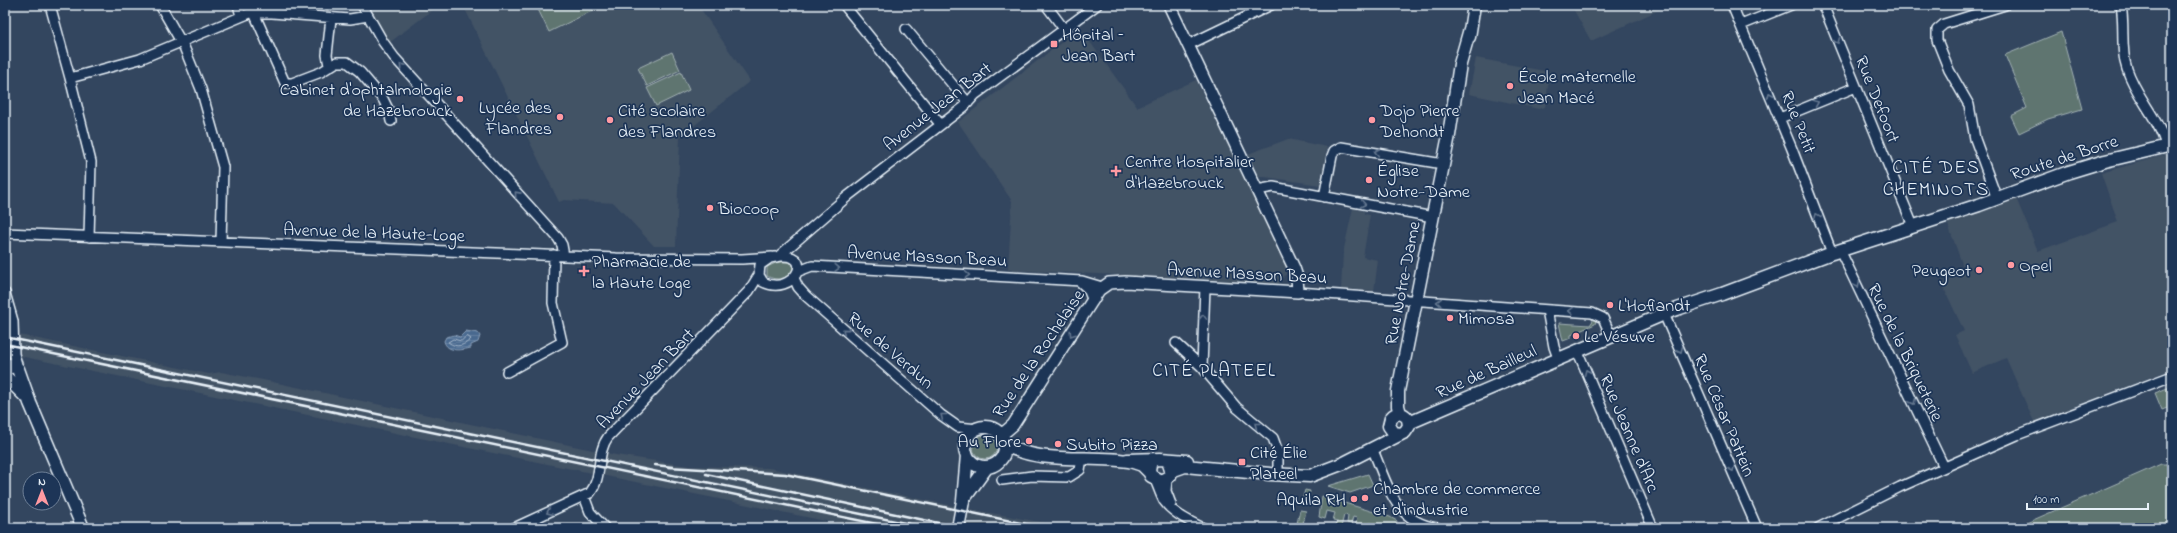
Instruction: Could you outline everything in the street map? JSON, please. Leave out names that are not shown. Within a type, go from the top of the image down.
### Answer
[{"type":"main road","name":"Rue Notre-Dame","points":[[1394,419],[1398,391],[1449,135],[1457,78],[1470,29],[1474,5]]},
{"type":"main road","name":"Route de Borre","points":[[1836,251],[1997,199],[2076,169],[2169,145]]},
{"type":"main road","points":[[1664,314],[1836,251]]},
{"type":"main road","name":"Rue de Bailleul","points":[[1409,423],[1423,419],[1558,358],[1664,314]]},
{"type":"main road","points":[[9,372],[30,403],[83,528]]},
{"type":"main road","points":[[963,501],[973,484],[986,467],[1016,457],[1044,456],[1127,460],[1161,470],[1278,469],[1307,471],[1326,466],[1384,434],[1394,419],[1406,417],[1409,423],[1407,430],[1401,434],[1327,471],[1310,476],[1270,474],[1185,466],[1161,470]]},
{"type":"main road","points":[[1394,419],[1394,433],[1401,434]]},
{"type":"main road","points":[[958,528],[963,501],[967,455],[965,448],[967,438],[978,429],[990,428],[1019,451],[1044,456]]},
{"type":"main road","points":[[998,462],[1003,454],[1002,439]]},
{"type":"main road","points":[[967,455],[974,464],[986,467]]},
{"type":"street","points":[[50,5],[91,162],[89,237]]},
{"type":"street","points":[[160,5],[182,41],[200,89],[223,167],[221,242]]},
{"type":"street","points":[[238,5],[242,16]]},
{"type":"street","points":[[362,5],[394,57],[560,241],[564,256]]},
{"type":"street","points":[[844,5],[940,124]]},
{"type":"street","points":[[1046,5],[1064,29]]},
{"type":"street","name":"Avenue Jean Bart","points":[[776,257],[802,237],[848,196],[968,103],[975,95],[1097,5]]},
{"type":"street","points":[[1169,5],[1295,271],[1298,292]]},
{"type":"street","points":[[1188,44],[1271,5]]},
{"type":"street","name":"Rue Petit","points":[[1732,5],[1836,251]]},
{"type":"street","points":[[1741,25],[1790,5]]},
{"type":"street","name":"Rue Defoort","points":[[1823,5],[1913,226]]},
{"type":"street","points":[[1997,199],[1975,139],[1967,101],[1949,70],[1936,35],[1938,28],[1944,24],[2005,5]]},
{"type":"street","points":[[2121,5],[2126,66],[2134,84],[2169,145]]},
{"type":"street","points":[[70,78],[140,59],[229,21],[254,12],[354,19],[368,16]]},
{"type":"street","points":[[254,12],[285,83],[292,84],[321,72],[329,65],[342,61],[356,68],[384,102],[391,121]]},
{"type":"street","points":[[329,65],[328,55],[331,18]]},
{"type":"street","points":[[906,28],[968,103]]},
{"type":"street","points":[[1780,118],[1856,86]]},
{"type":"street","points":[[1324,196],[1332,156],[1334,151],[1341,147],[1443,164]]},
{"type":"street","points":[[1257,190],[1273,187],[1433,217]]},
{"type":"street","name":"Avenue de la Haute-Loge","points":[[5,233],[564,256],[742,259],[776,257]]},
{"type":"street","points":[[742,259],[754,264],[763,282],[771,284],[784,284],[797,274],[796,250],[802,237]]},
{"type":"street","name":"Rue de la Briqueterie","points":[[1836,251],[1944,467]]},
{"type":"street","points":[[507,372],[562,342],[554,303],[554,255]]},
{"type":"street","points":[[759,272],[763,262],[776,257],[790,256],[796,260]]},
{"type":"street","name":"Avenue Masson Beau","points":[[797,274],[812,266],[1078,281],[1102,287],[1111,283],[1120,282],[1417,300],[1597,314],[1604,319],[1610,336]]},
{"type":"street","name":"Avenue Jean Bart","points":[[584,496],[593,488],[603,448],[608,437],[749,291],[759,272]]},
{"type":"street","name":"Rue de Verdun","points":[[797,274],[798,287],[806,296],[941,415],[958,427],[978,429]]},
{"type":"street","points":[[1078,281],[1087,287],[1093,301]]},
{"type":"street","name":"Avenue Jean Bart","points":[[749,291],[771,284]]},
{"type":"street","name":"Rue de la Rochelaise","points":[[1002,439],[1013,425],[1102,287]]},
{"type":"street","points":[[1202,367],[1205,287]]},
{"type":"street","points":[[5,293],[14,328],[14,354],[9,372]]},
{"type":"street","points":[[1547,310],[1554,347],[1558,358]]},
{"type":"street","name":"Rue César Pattein","points":[[1664,314],[1757,528]]},
{"type":"street","points":[[1176,343],[1202,367],[1236,407],[1273,438],[1278,452],[1278,469]]},
{"type":"street","name":"Rue Jeanne d'Arc","points":[[1577,350],[1653,528]]},
{"type":"street","points":[[1818,528],[1944,467],[2025,432],[2172,376]]},
{"type":"street","points":[[1372,448],[1401,511],[1417,523],[1437,528]]},
{"type":"street","points":[[1002,480],[1032,476],[1073,476],[1080,470],[1082,458]]},
{"type":"street","points":[[1161,470],[1168,495],[1175,511],[1203,528]]},
{"type":"street","points":[[514,528],[584,496],[590,512],[605,528]]},
{"type":"shaded area","points":[[369,5],[439,5],[389,43]]},
{"type":"shaded area","name":"Cité scolaire des Flandres","points":[[463,5],[698,5],[750,81],[680,137],[676,246],[654,246],[614,203],[564,200],[559,202]]},
{"type":"shaded area","points":[[864,5],[886,5],[882,11],[866,10]]},
{"type":"shaded area","points":[[1571,5],[1670,5],[1591,41]]},
{"type":"shaded area","name":"Centre Hospitalier d'Hazebrouck","points":[[1080,28],[1137,107],[1196,80],[1289,270],[1278,285],[1190,278],[1008,270],[1012,201],[958,122]]},
{"type":"shaded area","name":"École maternelle Jean Macé","points":[[1476,58],[1550,72],[1545,107],[1539,109],[1469,94]]},
{"type":"shaded area","points":[[1288,139],[1327,147],[1320,185],[1258,176],[1248,154]]},
{"type":"shaded area","points":[[2172,153],[2172,369],[2034,422],[2006,358],[1972,373],[1955,335],[1964,331],[1942,284],[1965,272],[1947,222],[2016,198],[2038,251],[2118,222],[2101,173]]},
{"type":"shaded area","points":[[1353,208],[1364,211],[1364,214],[1370,215],[1363,257],[1378,260],[1374,291],[1341,289],[1343,253]]},
{"type":"shaded area","points":[[5,332],[209,374],[221,372],[268,381],[616,455],[689,466],[769,468],[969,509],[1073,528],[860,528],[5,353]]},
{"type":"green space","points":[[536,5],[596,5],[598,8],[549,32]]},
{"type":"green space","points":[[2061,32],[2082,109],[2048,119],[2019,133],[2011,116],[2027,108],[2005,55]]},
{"type":"green space","points":[[672,52],[680,70],[647,86],[638,68]]},
{"type":"green space","points":[[681,72],[689,90],[656,106],[647,88]]},
{"type":"green space","points":[[778,262],[788,262],[792,264],[793,269],[791,273],[785,277],[778,279],[770,278],[767,276],[767,267]]},
{"type":"green space","points":[[1594,319],[1596,320],[1595,324],[1571,335],[1571,338],[1563,341],[1559,323],[1590,325]]},
{"type":"green space","points":[[2170,387],[2172,406],[2162,410],[2155,393]]},
{"type":"green space","points":[[985,435],[994,438],[997,447],[994,456],[985,459],[976,456],[973,447],[976,438]]},
{"type":"green space","points":[[2161,464],[2172,464],[2172,528],[2015,528]]},
{"type":"green space","points":[[1368,474],[1373,485],[1350,493],[1328,486]]},
{"type":"green space","points":[[1305,490],[1310,491],[1308,502],[1302,501]]},
{"type":"green space","points":[[1322,496],[1390,517],[1397,521],[1395,528],[1370,523],[1369,527],[1364,526],[1363,528],[1355,528],[1357,518],[1353,517],[1351,524],[1347,523],[1348,516],[1344,515],[1341,527],[1336,526],[1337,521],[1333,520],[1335,513],[1327,511],[1325,519],[1319,517]]},
{"type":"green space","points":[[1300,510],[1306,511],[1302,528],[1296,528]]},
{"type":"water","points":[[466,331],[478,333],[480,336],[478,342],[471,345],[471,348],[455,350],[446,345],[444,341],[446,337],[454,335],[460,337]]},
{"type":"railway","points":[[5,337],[929,528]]},
{"type":"railway","points":[[5,344],[896,528]]},
{"type":"railway","points":[[655,465],[673,467]]},
{"type":"railway","points":[[668,467],[785,474],[1045,528]]},
{"type":"railway","points":[[706,474],[962,528]]},
{"type":"place","name":"Hôpital – Jean Bart","points":[[1054,44]]},
{"type":"place","name":"École maternelle Jean Macé","points":[[1510,86]]},
{"type":"place","name":"Cabinet d'ophtalmologie de Hazebrouck","points":[[460,99]]},
{"type":"place","name":"Lycée des Flandres","points":[[560,117]]},
{"type":"place","name":"Cité scolaire des Flandres","points":[[610,120]]},
{"type":"place","name":"Dojo Pierre Dehondt","points":[[1372,120]]},
{"type":"place","name":"Centre Hospitalier d'Hazebrouck","points":[[1116,171]]},
{"type":"place","name":"Église Notre-Dame","points":[[1369,180]]},
{"type":"place","name":"Biocoop","points":[[710,208]]},
{"type":"place","name":"Opel","points":[[2011,265]]},
{"type":"place","name":"Peugeot","points":[[1979,270]]},
{"type":"place","name":"Pharmacie de la Haute Loge","points":[[584,271]]},
{"type":"place","name":"L'Hoflandt","points":[[1610,305]]},
{"type":"place","name":"Mimosa","points":[[1450,318]]},
{"type":"place","name":"Le Vésuve","points":[[1576,336]]},
{"type":"place","name":"Au Flore","points":[[1029,441]]},
{"type":"place","name":"Subito Pizza","points":[[1058,444]]},
{"type":"place","name":"Cité Élie Plateel","points":[[1242,462]]},
{"type":"place","name":"Chambre de commerce et d'industrie","points":[[1365,498]]},
{"type":"place","name":"Aquila RH","points":[[1354,499]]},
{"type":"district","name":"CITÉ DES CHEMINOTS","points":[[1936,177]]},
{"type":"district","name":"CITÉ PLATEEL","points":[[1214,369]]}]
